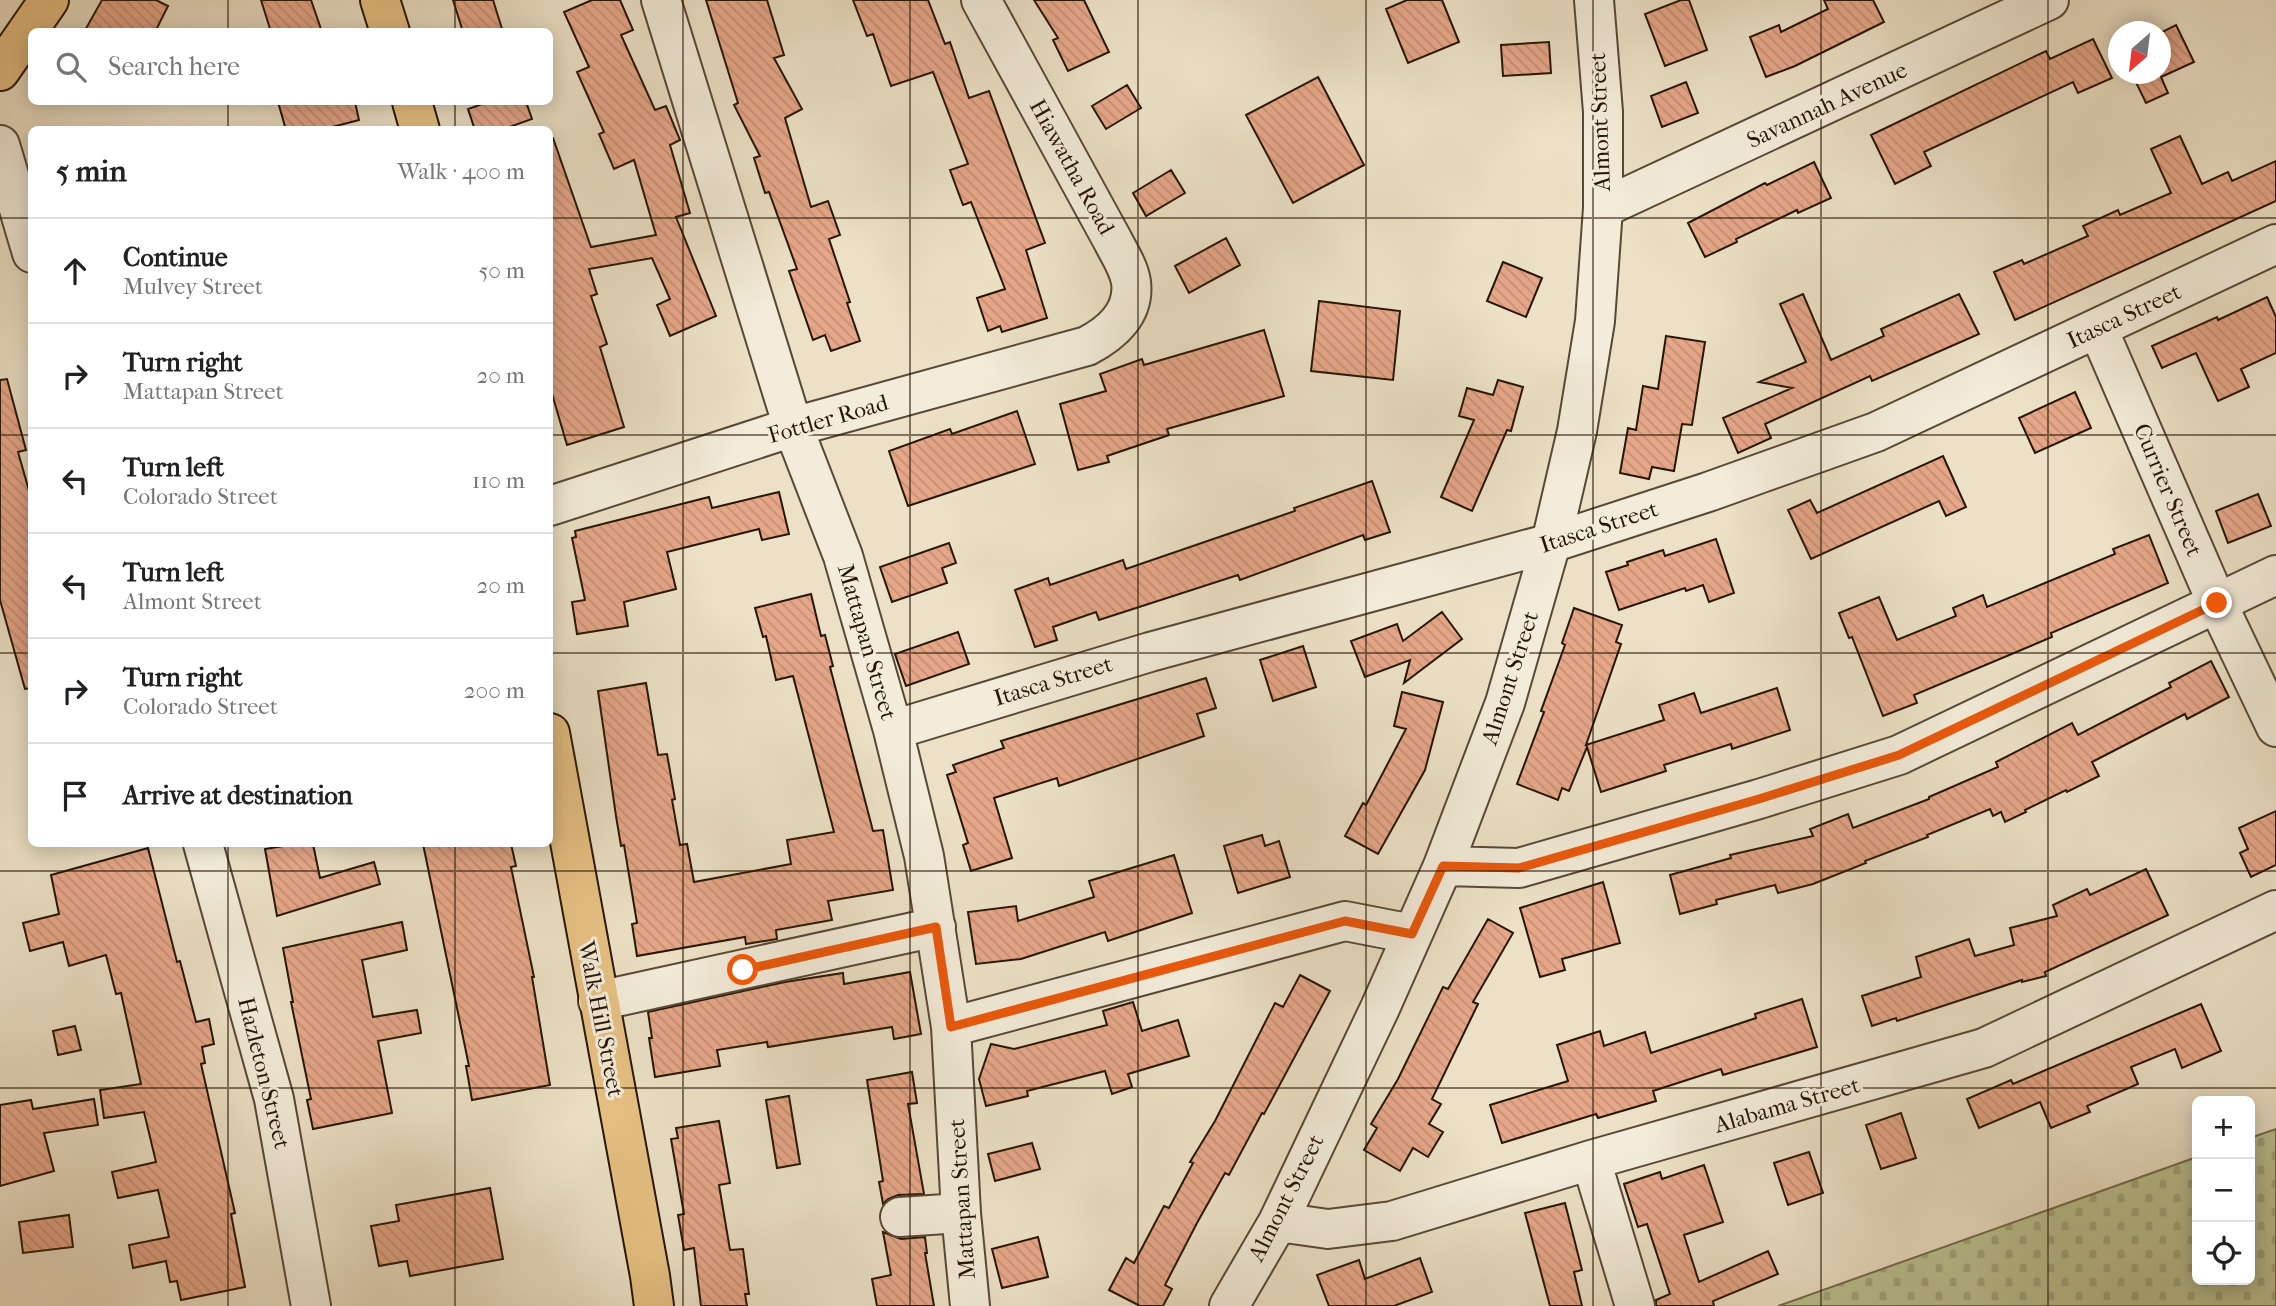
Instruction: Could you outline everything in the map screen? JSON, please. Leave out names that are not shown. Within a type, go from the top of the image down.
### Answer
[{"type":"main road","points":[[30,28],[49,0]]},
{"type":"main road","points":[[380,0],[389,28]]},
{"type":"main road","points":[[0,71],[28,30]]},
{"type":"main road","points":[[412,105],[419,126]]},
{"type":"main road","name":"Walk Hill Street","points":[[553,750],[654,1306]]},
{"type":"street","name":"Mattapan Street","points":[[662,0],[793,427],[843,556],[893,730],[924,856],[951,1027],[961,1213],[970,1306]]},
{"type":"street","name":"Hiawatha Road","points":[[981,0],[1113,241],[1131,280],[1131,301],[1120,321],[1107,335]]},
{"type":"street","name":"Almont Street","points":[[1229,1306],[1278,1222],[1380,1008],[1443,866],[1505,703],[1551,543],[1577,431],[1595,321],[1603,208],[1602,112],[1594,0]]},
{"type":"street","name":"Savannah Avenue","points":[[1603,208],[2049,0]]},
{"type":"street","points":[[0,145],[28,240]]},
{"type":"street","name":"Itasca Street","points":[[893,730],[1150,652],[1551,543],[1708,492],[1875,432],[2276,244]]},
{"type":"street","name":"Currier Street","points":[[2098,329],[2217,603],[2276,727]]},
{"type":"street","name":"Fottler Road","points":[[553,505],[793,427],[1048,358],[1087,346],[1107,335]]},
{"type":"street","points":[[1443,866],[1519,868],[1759,799],[1899,755],[2276,575]]},
{"type":"street","name":"Hazleton Street","points":[[204,847],[274,1099],[311,1306]]},
{"type":"street","name":"Alabama Street","points":[[1278,1222],[1328,1229],[1392,1221],[1591,1160],[1984,1048],[2276,910]]},
{"type":"street","points":[[951,1027],[1345,921],[1412,934]]},
{"type":"street","points":[[598,1001],[936,927]]},
{"type":"street","points":[[1591,1160],[1635,1306]]},
{"type":"street","points":[[900,1217],[961,1213]]},
{"type":"green space","points":[[2276,1129],[2276,1306],[1778,1306],[2192,1159],[2192,1285],[2255,1285],[2255,1136]]},
{"type":"building","points":[[102,0],[156,0],[168,6],[157,28],[86,28]]},
{"type":"building","points":[[261,0],[311,0],[321,28],[270,28]]},
{"type":"building","points":[[453,0],[493,0],[502,28],[462,28]]},
{"type":"building","points":[[592,0],[620,0],[633,30],[621,35],[655,110],[666,106],[680,140],[670,145],[690,213],[676,217],[716,316],[670,336],[657,305],[670,299],[652,258],[589,269],[597,294],[591,296],[607,344],[600,347],[624,427],[567,445],[553,397],[553,138],[591,247],[656,235],[634,160],[614,169],[599,134],[604,132],[577,72],[589,67],[564,12]]},
{"type":"building","points":[[706,0],[767,0],[784,55],[774,58],[802,109],[785,118],[811,207],[828,201],[840,235],[829,239],[860,341],[831,351],[825,335],[813,340],[789,271],[797,269],[769,192],[765,193],[754,158],[760,156],[734,105],[738,103]]},
{"type":"building","points":[[853,0],[928,0],[945,44],[950,42],[969,98],[989,91],[1045,243],[1026,250],[1047,318],[1002,332],[1000,326],[988,331],[977,298],[1005,289],[971,202],[963,205],[950,170],[968,164],[933,72],[891,86],[873,34],[867,36]]},
{"type":"building","points":[[1034,0],[1084,0],[1109,52],[1068,71],[1053,40],[1058,38]]},
{"type":"building","points":[[1407,0],[1442,0],[1459,42],[1408,63],[1386,9]]},
{"type":"building","points":[[1681,0],[1689,0],[1707,50],[1665,66],[1645,14]]},
{"type":"building","points":[[1824,0],[1873,0],[1884,22],[1795,66],[1766,77],[1750,37],[1779,25],[1781,32],[1828,9]]},
{"type":"building","points":[[2176,25],[2194,62],[2171,72],[2171,28]]},
{"type":"building","points":[[2093,39],[2108,70],[2108,80],[2078,93],[2073,82],[1924,152],[1931,166],[1895,184],[1871,135],[2046,51],[2050,59]]},
{"type":"building","points":[[1549,42],[1551,73],[1503,76],[1501,45]]},
{"type":"building","points":[[1318,77],[1364,165],[1293,203],[1246,115]]},
{"type":"building","points":[[1686,82],[1698,113],[1662,127],[1651,96]]},
{"type":"building","points":[[2137,84],[2164,84],[2168,93],[2146,103]]},
{"type":"building","points":[[1127,85],[1141,108],[1106,129],[1092,106]]},
{"type":"building","points":[[279,105],[356,105],[359,120],[336,126],[285,126]]},
{"type":"building","points":[[479,105],[527,105],[532,119],[512,126],[474,126],[468,109]]},
{"type":"building","points":[[2180,136],[2202,184],[2228,172],[2232,181],[2276,161],[2276,201],[2015,320],[1994,272],[2022,260],[2024,264],[2088,236],[2083,226],[2118,210],[2120,215],[2171,193],[2151,149]]},
{"type":"building","points":[[1814,162],[1831,198],[1798,213],[1797,210],[1705,257],[1688,223],[1765,183],[1767,185]]},
{"type":"building","points":[[1171,170],[1185,193],[1146,216],[1133,193]]},
{"type":"building","points":[[1226,238],[1240,265],[1189,293],[1175,266]]},
{"type":"building","points":[[1503,262],[1542,278],[1526,317],[1487,301]]},
{"type":"building","points":[[1803,294],[1831,360],[1884,336],[1881,329],[1959,294],[1979,334],[1872,381],[1870,376],[1765,424],[1771,438],[1738,453],[1723,418],[1792,388],[1759,382],[1806,362],[1780,304]]},
{"type":"building","points":[[2267,297],[2276,317],[2276,353],[2241,369],[2249,387],[2218,401],[2196,353],[2162,368],[2152,346]]},
{"type":"building","points":[[1319,301],[1400,311],[1393,380],[1311,371]]},
{"type":"building","points":[[1264,330],[1284,396],[1167,429],[1169,435],[1107,456],[1109,462],[1078,470],[1060,404],[1106,391],[1100,374],[1142,359],[1144,365]]},
{"type":"building","points":[[1666,336],[1705,342],[1692,425],[1682,424],[1674,471],[1652,467],[1649,479],[1620,473],[1628,428],[1636,430],[1643,386],[1658,389]]},
{"type":"building","points":[[7,379],[26,450],[18,452],[28,487],[28,689],[25,689],[0,600],[0,380]]},
{"type":"building","points":[[1498,380],[1523,387],[1511,431],[1507,430],[1472,511],[1441,497],[1474,420],[1459,416],[1467,388],[1493,395]]},
{"type":"building","points":[[2075,392],[2091,428],[2035,453],[2019,418]]},
{"type":"building","points":[[1017,411],[1035,464],[908,506],[889,451],[950,429],[952,434]]},
{"type":"building","points":[[1943,456],[1966,507],[1946,516],[1939,501],[1811,559],[1788,510],[1810,500],[1817,513]]},
{"type":"building","points":[[1372,481],[1390,532],[1365,540],[1363,535],[1240,580],[1238,575],[1099,620],[1096,612],[1053,627],[1057,640],[1035,647],[1015,590],[1048,578],[1050,585],[1123,560],[1126,569],[1295,511],[1294,508]]},
{"type":"building","points":[[779,492],[789,534],[762,540],[759,529],[667,552],[676,589],[624,602],[628,626],[577,634],[572,602],[585,600],[572,538],[576,537],[575,531],[709,497],[712,508]]},
{"type":"building","points":[[2258,494],[2271,526],[2228,543],[2216,511]]},
{"type":"building","points":[[2149,535],[2168,583],[2051,633],[2052,637],[1914,695],[1917,703],[1883,716],[1852,637],[1849,638],[1839,613],[1879,597],[1897,640],[1956,616],[1953,608],[1983,595],[1987,607],[2115,554],[2113,549]]},
{"type":"building","points":[[1716,539],[1734,593],[1709,602],[1703,585],[1686,591],[1685,588],[1619,610],[1606,572],[1663,550],[1665,556]]},
{"type":"building","points":[[949,543],[956,563],[942,568],[947,583],[892,602],[880,567]]},
{"type":"building","points":[[811,594],[821,636],[825,635],[833,666],[830,667],[873,831],[883,830],[893,890],[828,901],[832,920],[776,930],[777,939],[746,944],[745,937],[637,956],[632,924],[637,923],[624,845],[621,846],[598,691],[646,683],[658,755],[667,754],[680,845],[687,844],[694,882],[791,864],[787,840],[834,832],[793,676],[776,680],[766,636],[763,637],[755,608]]},
{"type":"building","points":[[1574,608],[1622,625],[1616,642],[1621,644],[1586,745],[1664,720],[1659,705],[1694,693],[1701,713],[1777,688],[1790,730],[1732,749],[1731,744],[1664,765],[1666,771],[1601,792],[1587,747],[1569,791],[1562,788],[1558,800],[1517,784],[1544,712],[1541,711],[1565,645],[1562,643]]},
{"type":"building","points":[[1442,612],[1462,639],[1404,683],[1410,660],[1365,677],[1351,641],[1397,624],[1403,641]]},
{"type":"building","points":[[958,632],[969,664],[906,686],[895,654]]},
{"type":"building","points":[[1303,646],[1316,687],[1273,701],[1260,660]]},
{"type":"building","points":[[2211,661],[2229,697],[2187,719],[2185,714],[2092,762],[2099,776],[2025,810],[2026,812],[2005,822],[2001,812],[1993,816],[1990,809],[1813,884],[1778,893],[1775,885],[1716,900],[1717,904],[1680,914],[1670,875],[1731,858],[1730,855],[1813,836],[1810,829],[1848,814],[1853,828],[1929,799],[1998,767],[1996,762],[2072,723],[2078,735],[2171,687],[2169,683]]},
{"type":"building","points":[[1206,678],[1216,708],[1197,714],[1204,736],[1059,786],[1057,778],[994,798],[1012,858],[971,871],[963,845],[968,843],[947,775],[956,772],[953,765],[1004,748],[1001,741]]},
{"type":"building","points":[[1402,692],[1443,702],[1425,770],[1378,854],[1345,836],[1363,803],[1366,805],[1406,729],[1394,726]]},
{"type":"building","points":[[2276,811],[2276,865],[2251,877],[2240,853],[2248,849],[2239,828]]},
{"type":"building","points":[[1262,835],[1265,846],[1279,841],[1290,877],[1238,893],[1224,846]]},
{"type":"building","points":[[314,847],[320,878],[374,862],[380,884],[277,916],[265,849]]},
{"type":"building","points":[[424,847],[512,847],[516,866],[511,867],[534,977],[550,1085],[472,1100],[466,1066],[469,1066]]},
{"type":"building","points":[[148,848],[177,962],[180,961],[196,1022],[209,1019],[214,1044],[202,1047],[205,1063],[201,1064],[235,1213],[231,1214],[245,1287],[181,1300],[177,1281],[170,1282],[166,1261],[133,1268],[129,1245],[169,1237],[158,1190],[118,1198],[112,1172],[156,1162],[144,1112],[104,1118],[100,1090],[141,1084],[121,993],[116,994],[106,955],[69,966],[63,942],[30,951],[23,923],[59,914],[51,875]]},
{"type":"building","points":[[1174,855],[1192,913],[1108,941],[1105,932],[1021,959],[976,964],[968,912],[1016,906],[1018,921],[1094,897],[1089,881]]},
{"type":"building","points":[[2146,869],[2168,915],[2045,972],[2046,976],[2022,980],[1897,1021],[1896,1018],[1872,1026],[1862,996],[1921,977],[1916,957],[1969,939],[1975,956],[2014,945],[2010,928],[2057,916],[2053,905],[2087,889],[2090,895]]},
{"type":"building","points":[[1603,882],[1620,943],[1562,959],[1565,970],[1540,977],[1520,908]]},
{"type":"building","points":[[1488,919],[1513,933],[1473,1002],[1478,1004],[1432,1099],[1441,1104],[1429,1124],[1443,1132],[1428,1157],[1413,1148],[1400,1171],[1364,1150],[1377,1128],[1371,1124],[1398,1079],[1443,987],[1448,989]]},
{"type":"building","points":[[402,922],[407,950],[362,960],[373,1017],[417,1010],[421,1033],[378,1041],[392,1113],[313,1129],[307,1100],[311,1099],[283,948]]},
{"type":"building","points":[[910,972],[921,1034],[894,1039],[892,1027],[768,1047],[767,1042],[717,1050],[720,1066],[655,1077],[648,1012],[785,982],[843,973],[844,984]]},
{"type":"building","points":[[1300,975],[1330,991],[1264,1114],[1262,1113],[1229,1175],[1225,1173],[1197,1223],[1165,1285],[1172,1289],[1163,1306],[1140,1306],[1109,1290],[1126,1258],[1134,1263],[1164,1206],[1169,1208],[1193,1163],[1190,1162],[1215,1121],[1275,1003],[1283,1007]]},
{"type":"building","points":[[1802,999],[1817,1047],[1723,1075],[1721,1069],[1653,1091],[1656,1101],[1598,1118],[1596,1114],[1502,1143],[1490,1105],[1568,1081],[1557,1045],[1600,1031],[1604,1046],[1645,1032],[1651,1053],[1756,1018],[1755,1014]]},
{"type":"building","points":[[1133,1002],[1142,1031],[1178,1020],[1189,1056],[1128,1074],[1132,1087],[1112,1094],[1105,1071],[1027,1091],[1028,1096],[986,1106],[979,1079],[991,1044],[1014,1049],[1107,1025],[1103,1011]]},
{"type":"building","points":[[2201,1004],[2221,1051],[2182,1068],[2175,1049],[2131,1067],[2138,1084],[2087,1106],[2090,1112],[2051,1128],[2040,1102],[1979,1128],[1967,1099],[2011,1080],[2013,1084]]},
{"type":"building","points":[[75,1026],[81,1050],[58,1055],[53,1031]]},
{"type":"building","points":[[912,1072],[917,1103],[908,1104],[924,1194],[898,1195],[883,1204],[879,1182],[883,1181],[867,1080]]},
{"type":"building","points":[[789,1096],[800,1164],[777,1168],[766,1100]]},
{"type":"building","points":[[94,1099],[98,1125],[44,1133],[54,1171],[0,1186],[0,1105],[31,1100],[33,1109]]},
{"type":"building","points":[[1901,1113],[1916,1158],[1881,1169],[1866,1125]]},
{"type":"building","points":[[719,1121],[730,1183],[719,1185],[730,1250],[743,1249],[749,1294],[745,1294],[747,1306],[701,1306],[694,1248],[684,1250],[678,1215],[684,1214],[671,1139],[678,1138],[676,1128]]},
{"type":"building","points":[[1032,1143],[1040,1169],[995,1181],[988,1154]]},
{"type":"building","points":[[1809,1152],[1823,1193],[1788,1205],[1774,1163]]},
{"type":"building","points":[[1704,1165],[1723,1222],[1684,1235],[1699,1282],[1768,1251],[1778,1274],[1713,1301],[1714,1306],[1656,1306],[1656,1300],[1670,1294],[1647,1224],[1638,1227],[1624,1184],[1660,1172],[1662,1179]]},
{"type":"building","points":[[490,1188],[503,1259],[410,1276],[407,1261],[379,1266],[371,1226],[399,1221],[396,1205]]},
{"type":"building","points":[[1565,1203],[1582,1270],[1574,1272],[1582,1306],[1550,1306],[1525,1213]]},
{"type":"building","points":[[69,1215],[73,1247],[23,1253],[19,1222]]},
{"type":"building","points":[[883,1232],[901,1239],[925,1237],[934,1306],[877,1306],[872,1279],[891,1275]]},
{"type":"building","points":[[1038,1237],[1048,1277],[1002,1288],[992,1249]]},
{"type":"building","points":[[1420,1258],[1432,1292],[1394,1306],[1329,1306],[1317,1275],[1359,1260],[1365,1279]]},
{"type":"route","points":[[743,970],[936,927],[951,1027],[1345,921],[1412,934],[1443,866],[1519,868],[1759,799],[1899,755],[2217,603]]}]
